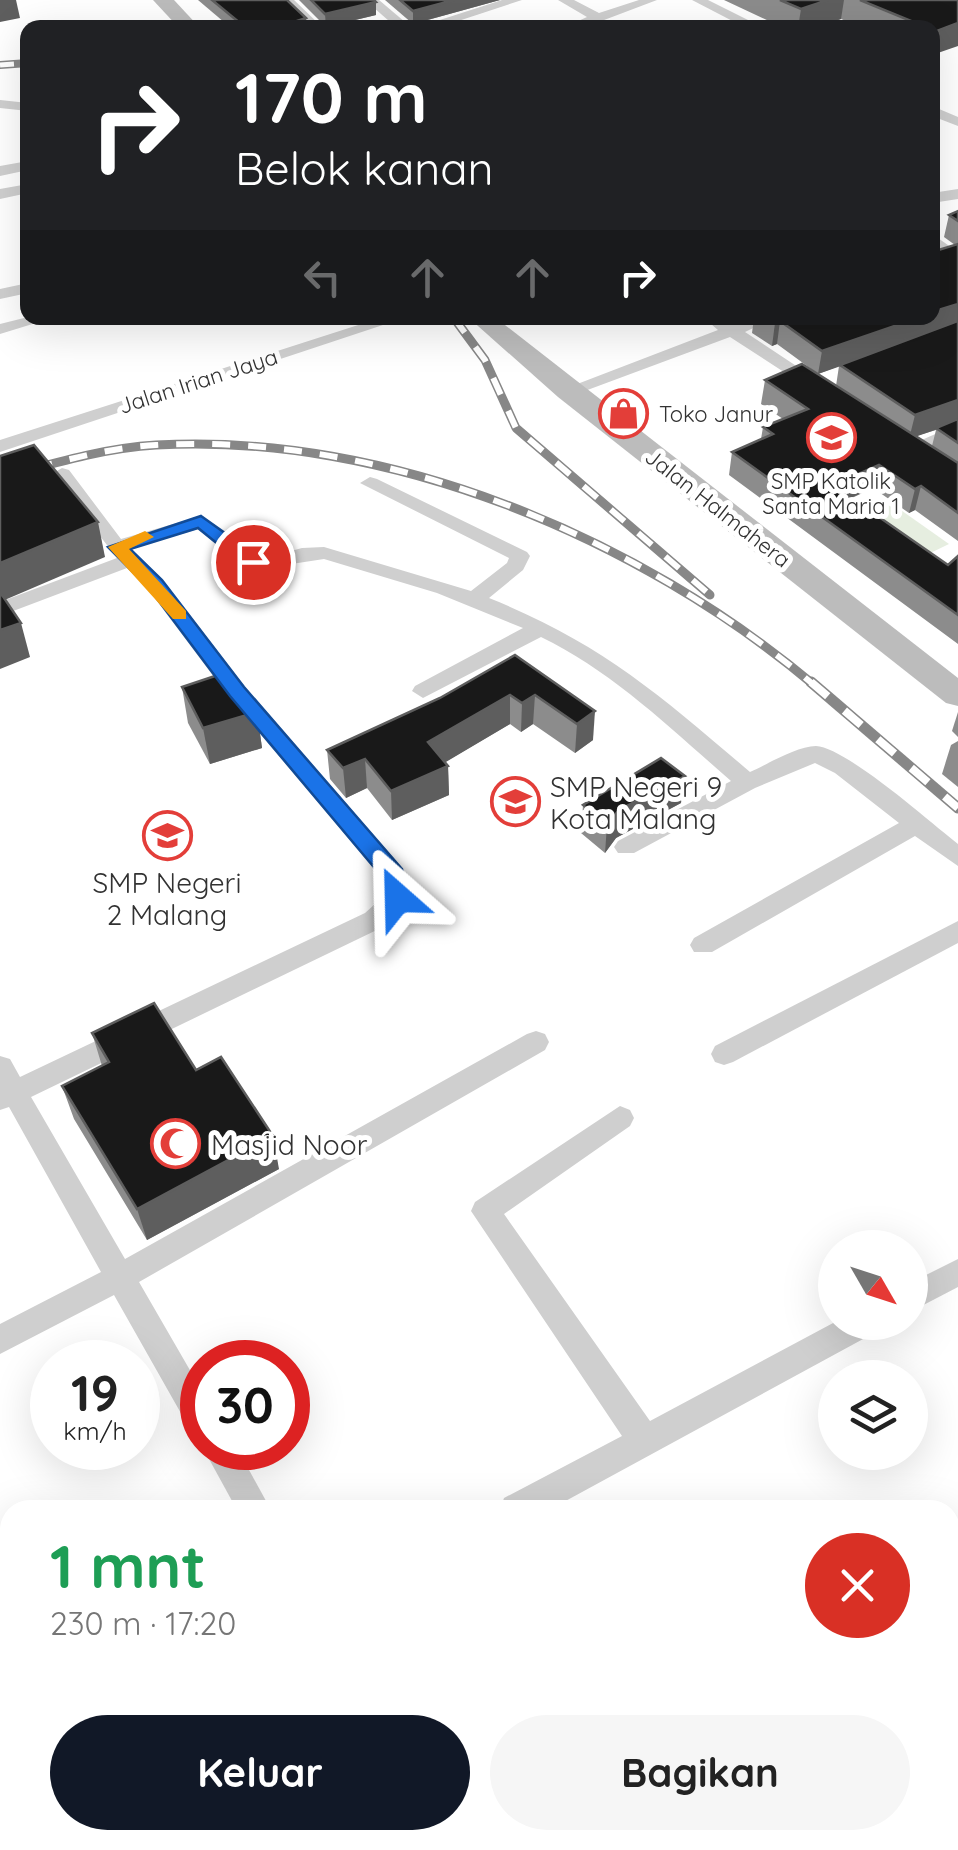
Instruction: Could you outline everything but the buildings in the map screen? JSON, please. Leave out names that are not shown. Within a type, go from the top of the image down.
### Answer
[{"type":"street","points":[[163,0],[182,20]]},
{"type":"street","points":[[286,0],[308,20]]},
{"type":"street","points":[[371,0],[396,20]]},
{"type":"street","points":[[468,0],[484,9]]},
{"type":"street","points":[[447,20],[516,0]]},
{"type":"street","points":[[564,0],[598,18]]},
{"type":"street","points":[[592,20],[651,0]]},
{"type":"street","points":[[698,0],[741,20]]},
{"type":"street","name":"Jalan Irian Jaya","points":[[0,446],[374,325]]},
{"type":"street","name":"Jalan Halmahera","points":[[489,325],[568,391],[958,695]]},
{"type":"street","points":[[724,325],[827,387]]},
{"type":"street","points":[[568,391],[746,325]]},
{"type":"street","points":[[933,467],[901,445],[958,430]]},
{"type":"street","points":[[7,1096],[374,920],[398,898],[394,875],[237,692],[156,584],[123,554],[62,474]]},
{"type":"street","points":[[370,483],[520,556],[516,566],[474,600]]},
{"type":"street","points":[[0,609],[201,522],[259,566],[314,551],[324,553],[474,600],[540,628],[597,660],[747,782]]},
{"type":"street","points":[[424,691],[540,628]]},
{"type":"street","points":[[626,847],[806,754],[823,756],[958,857]]},
{"type":"street","points":[[703,945],[917,824]]},
{"type":"street","points":[[724,1054],[958,931]]},
{"type":"street","points":[[0,1340],[120,1277],[536,1042]]},
{"type":"street","points":[[0,1066],[7,1096],[180,1382]]},
{"type":"street","points":[[620,1118],[485,1211],[645,1441]]},
{"type":"street","points":[[928,1288],[958,1272]]},
{"type":"street","points":[[535,1500],[832,1340]]},
{"type":"street","points":[[231,1470],[248,1500]]},
{"type":"shaded area","points":[[888,501],[949,544],[918,559],[857,515]]},
{"type":"railway","points":[[0,65],[20,64]]},
{"type":"railway","points":[[459,325],[485,360],[516,428],[710,595]]},
{"type":"railway","points":[[0,478],[97,453],[156,445],[244,446],[332,456],[420,476],[506,505],[590,541],[670,583],[745,632],[814,685]]},
{"type":"railway","points":[[811,682],[958,808]]},
{"type":"slow traffic","points":[[145,537],[118,547],[128,561],[156,584],[179,615]]},
{"type":"place","name":"Toko Janur","points":[[624,414]]},
{"type":"place","name":"SMP Katolik Santa Maria 1","points":[[831,437]]},
{"type":"place","name":"SMP Negeri 9 Kota Malang","points":[[515,802]]},
{"type":"place","name":"SMP Negeri 2 Malang","points":[[167,835]]},
{"type":"place","name":"Masjid Noor","points":[[176,1144]]},
{"type":"route","points":[[253,562],[201,522],[164,530],[118,547],[128,561],[156,584],[237,692],[394,875],[400,889],[398,898]]}]
